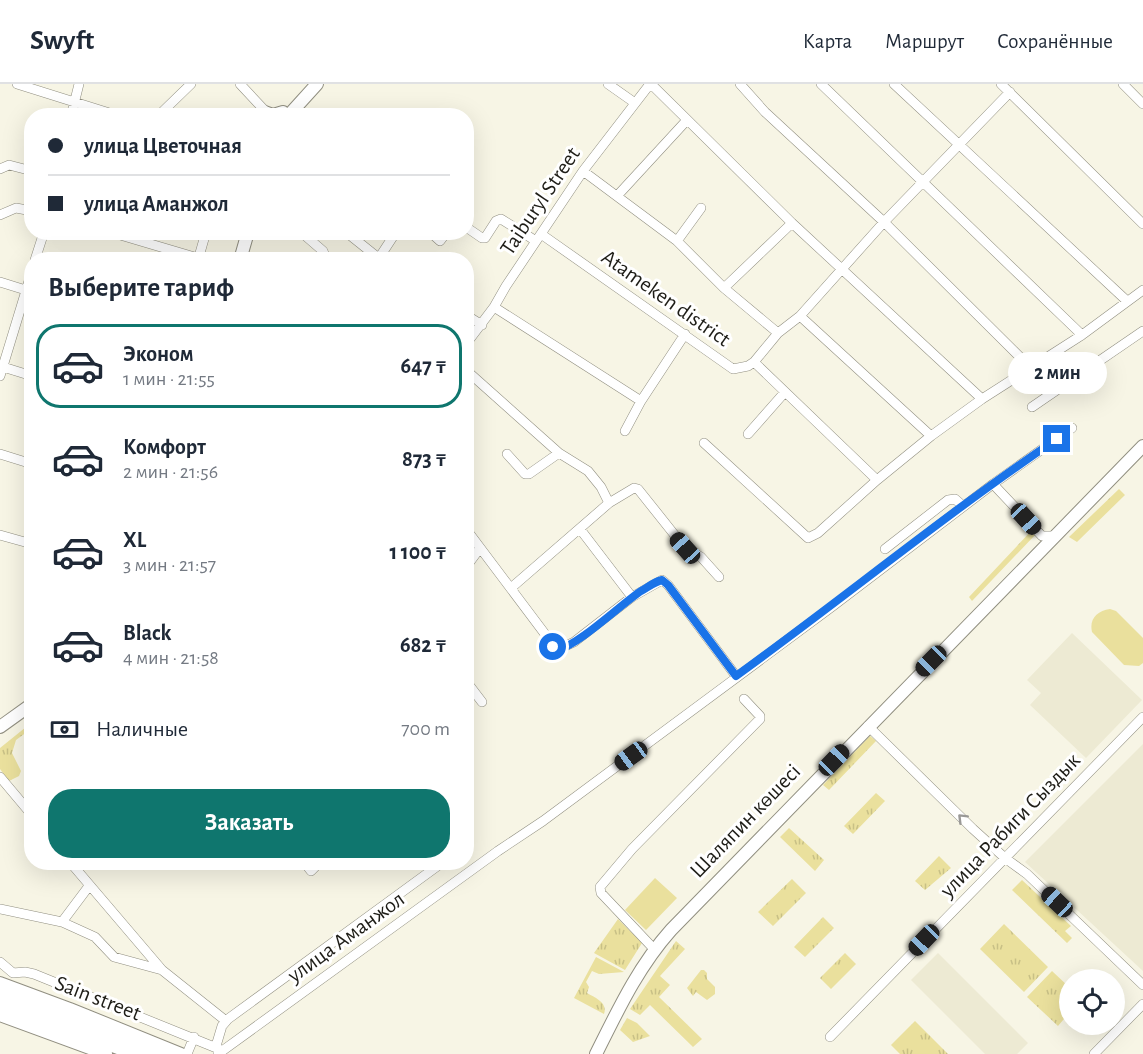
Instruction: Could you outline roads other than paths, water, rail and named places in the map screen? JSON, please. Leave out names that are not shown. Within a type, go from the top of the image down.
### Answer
[{"type":"main road","points":[[289,108],[308,84]]},
{"type":"main road","points":[[291,108],[317,84]]},
{"type":"main road","name":"Шаляпин көшесі","points":[[596,1054],[634,979],[654,949],[868,726],[1143,446]]},
{"type":"main road","points":[[0,727],[24,710]]},
{"type":"main road","name":"Sain street","points":[[3,988],[70,1009],[181,1054]]},
{"type":"main road","name":"Sain street","points":[[3,988],[134,1054]]},
{"type":"main road","name":"Sain street","points":[[0,1004],[158,1054]]},
{"type":"main road","points":[[0,1015],[103,1053]]},
{"type":"main road","points":[[77,1027],[125,1031]]},
{"type":"main road","points":[[77,1027],[103,1053]]},
{"type":"street","points":[[17,84],[93,108]]},
{"type":"street","points":[[73,108],[79,84]]},
{"type":"street","points":[[166,108],[191,84]]},
{"type":"street","points":[[240,84],[262,108]]},
{"type":"street","points":[[608,84],[635,104]]},
{"type":"street","points":[[651,84],[792,223],[982,399]]},
{"type":"street","name":"Taiburyl Street","points":[[474,334],[495,307],[583,171],[651,84]]},
{"type":"street","points":[[740,84],[765,112],[885,222],[1031,368]]},
{"type":"street","points":[[821,84],[1082,335]]},
{"type":"street","points":[[894,84],[1127,301]]},
{"type":"street","points":[[1001,84],[1143,224]]},
{"type":"street","points":[[1123,84],[1143,104]]},
{"type":"street","name":"Atameken district","points":[[474,232],[485,238],[496,221],[501,219],[538,238],[685,334],[733,369],[748,366],[778,333],[800,316],[958,144],[1010,92]]},
{"type":"street","points":[[617,196],[687,120]]},
{"type":"street","points":[[0,169],[9,165],[24,169]]},
{"type":"street","points":[[583,171],[677,241],[724,288],[778,333]]},
{"type":"street","points":[[0,215],[16,208],[24,210]]},
{"type":"street","points":[[677,241],[701,208]]},
{"type":"street","points":[[724,288],[792,223]]},
{"type":"street","points":[[136,240],[175,252]]},
{"type":"street","points":[[311,240],[323,252]]},
{"type":"street","points":[[356,240],[372,252]]},
{"type":"street","points":[[0,282],[24,290]]},
{"type":"street","points":[[704,443],[808,538],[818,533],[931,436],[982,399],[1082,335],[1143,290]]},
{"type":"street","points":[[24,303],[1,369],[24,373]]},
{"type":"street","points":[[495,307],[641,401]]},
{"type":"street","points":[[800,316],[931,436]]},
{"type":"street","points":[[474,320],[482,325]]},
{"type":"street","points":[[1032,407],[1143,331]]},
{"type":"street","points":[[625,432],[641,401],[685,334]]},
{"type":"street","points":[[754,362],[877,480]]},
{"type":"street","points":[[474,377],[559,453],[588,471],[609,503]]},
{"type":"street","points":[[748,434],[785,392]]},
{"type":"street","name":"улица Аманжол","points":[[474,867],[543,821],[963,506],[1072,428]]},
{"type":"street","points":[[507,454],[525,474],[529,474],[559,453]]},
{"type":"street","points":[[0,454],[24,462]]},
{"type":"street","points":[[993,484],[1042,536],[1053,536]]},
{"type":"street","points":[[511,588],[609,503],[631,489],[638,489],[685,548],[701,557],[719,577]]},
{"type":"street","points":[[885,549],[948,500],[955,499],[963,506]]},
{"type":"street","points":[[580,529],[632,597]]},
{"type":"street","points":[[0,535],[24,542]]},
{"type":"street","points":[[474,540],[557,650],[574,642],[632,597],[662,580],[666,582],[736,676]]},
{"type":"street","points":[[474,556],[480,548]]},
{"type":"street","points":[[474,692],[482,702]]},
{"type":"street","points":[[654,949],[601,893],[600,887],[632,849],[760,719],[760,716],[744,699]]},
{"type":"street","name":"улица Рабиги Сыздык","points":[[830,1037],[1143,717]]},
{"type":"street","points":[[868,726],[1005,858],[1027,874],[1143,985]]},
{"type":"street","points":[[0,777],[24,805]]},
{"type":"street","points":[[0,795],[7,785]]},
{"type":"street","points":[[76,870],[162,970],[226,1022]]},
{"type":"street","points":[[0,962],[13,973],[34,974],[194,1037],[219,1050],[222,1026],[226,1022],[432,870]]},
{"type":"street","name":"улица Аманжол","points":[[219,1050],[470,870]]},
{"type":"street","points":[[62,922],[89,886]]},
{"type":"street","points":[[0,909],[62,922],[95,937],[112,956],[162,970]]},
{"type":"street","points":[[3,988],[13,973]]},
{"type":"street","points":[[70,1009],[77,992]]},
{"type":"street","points":[[1094,1054],[1143,1004]]},
{"type":"street","points":[[187,1054],[194,1037]]}]
